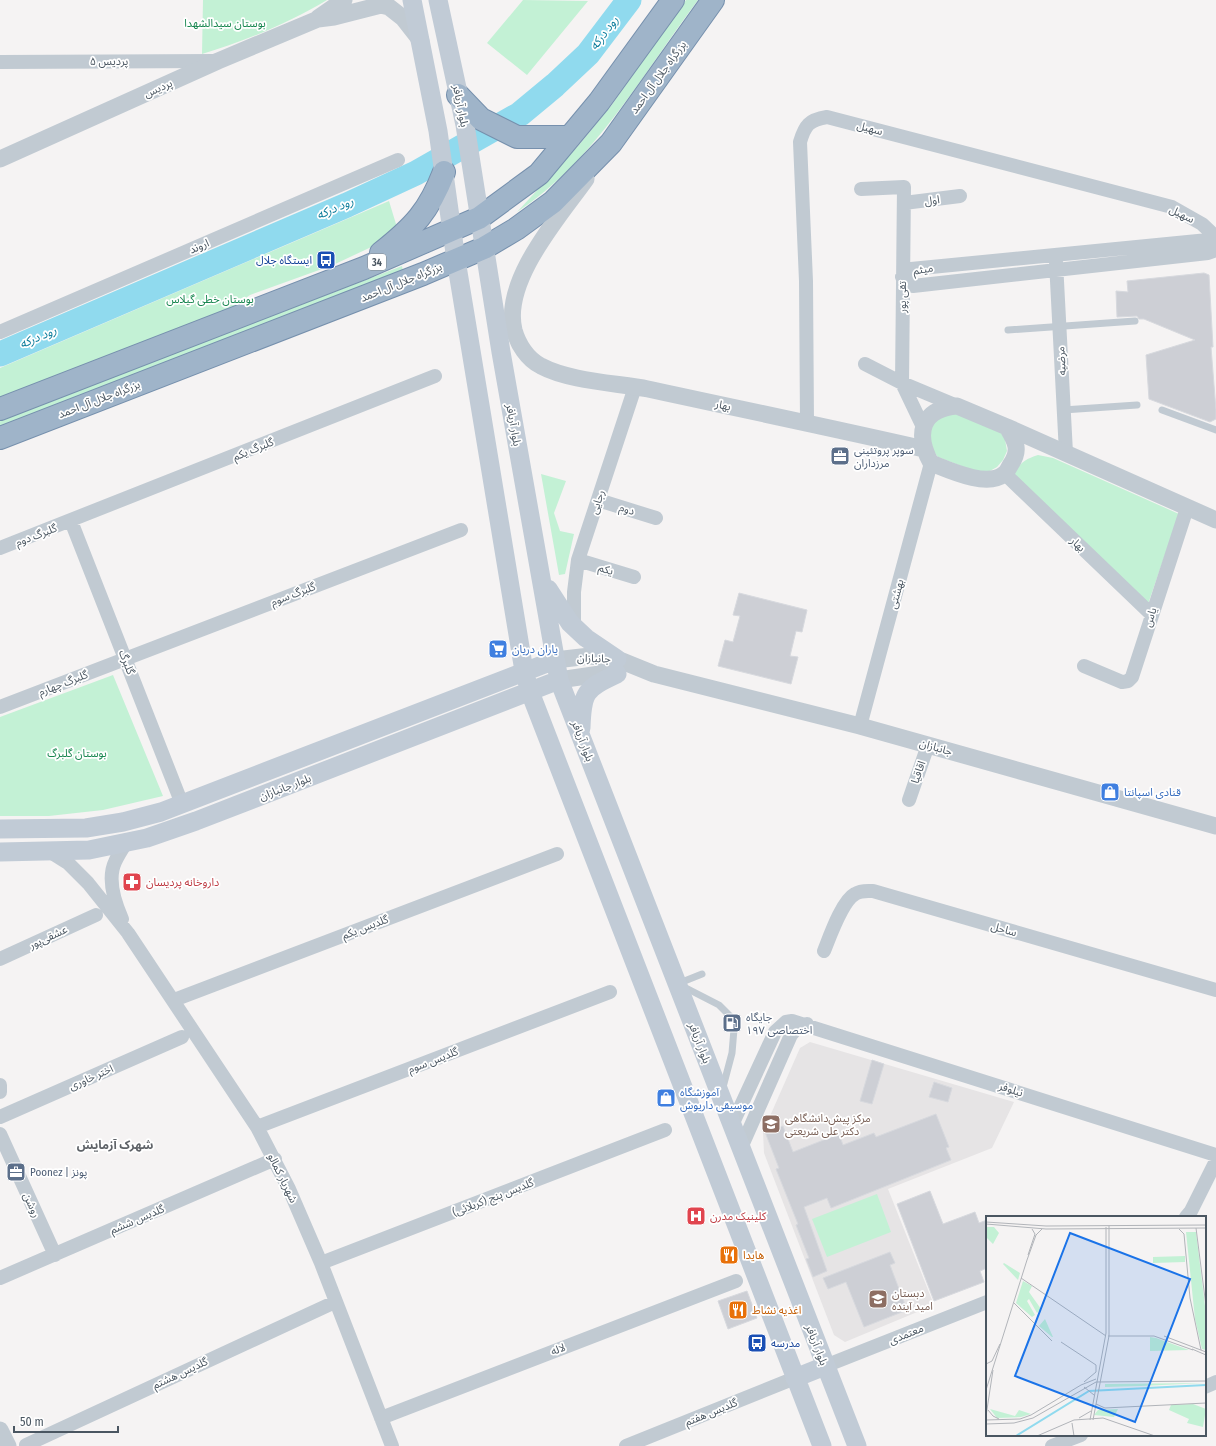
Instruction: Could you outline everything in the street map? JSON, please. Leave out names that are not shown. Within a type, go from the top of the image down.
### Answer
[{"type":"highway","name":"بزرگراه جلال آل احمد","points":[[0,438],[456,260],[484,248],[516,229],[553,202],[611,143],[713,0]]},
{"type":"highway","points":[[668,6],[666,27],[676,36],[689,34]]},
{"type":"highway","name":"34","points":[[0,409],[364,268],[479,218],[539,174],[599,102],[668,6]]},
{"type":"highway","points":[[458,95],[473,122],[518,136],[570,137]]},
{"type":"highway","points":[[364,268],[400,238],[416,222],[428,207],[444,172]]},
{"type":"main road","points":[[412,0],[438,131],[456,260],[524,671],[530,692],[822,1446]]},
{"type":"main road","name":"بلوار آریافر","points":[[438,0],[458,95]]},
{"type":"main road","name":"بلوار آریافر","points":[[473,122],[471,166],[479,218],[543,578],[559,680],[857,1446]]},
{"type":"main road","points":[[543,578],[570,623],[617,667],[594,685],[585,696],[581,715],[581,736]]},
{"type":"main road","name":"بلوار جانبازان","points":[[0,829],[86,828],[123,822],[182,804],[555,660]]},
{"type":"main road","name":"بلوار جانبازان","points":[[0,852],[90,850],[126,843],[196,821],[559,680]]},
{"type":"main road","points":[[86,828],[90,850]]},
{"type":"main road","points":[[795,1378],[826,1366]]},
{"type":"street","points":[[318,19],[344,0]]},
{"type":"street","points":[[318,19],[334,17],[381,5],[389,7],[404,18],[421,41]]},
{"type":"street","name":"پردیس","points":[[0,159],[218,61],[318,19]]},
{"type":"street","name":"پردیس ۵","points":[[0,62],[218,61]]},
{"type":"street","name":"سهیل","points":[[807,423],[806,281],[800,142],[804,128],[814,119],[827,117],[1172,207],[1202,224],[1216,237]]},
{"type":"street","name":"بهار","points":[[611,143],[538,244],[521,278],[514,304],[512,319],[518,341],[526,354],[539,366],[559,373],[635,386],[807,423],[928,456]]},
{"type":"street","name":"اروند","points":[[0,332],[398,160]]},
{"type":"street","name":"تقی پور","points":[[860,189],[904,187],[902,383]]},
{"type":"street","name":"اول","points":[[904,203],[960,196]]},
{"type":"street","name":"میثم","points":[[1216,244],[1208,240],[911,269],[902,277],[913,286],[1208,253],[1216,250]]},
{"type":"street","name":"مرضیه","points":[[1056,255],[1066,453]]},
{"type":"street","points":[[865,364],[902,383],[1046,444],[1216,520]]},
{"type":"street","name":"گلبرگ یکم","points":[[71,521],[435,376]]},
{"type":"street","points":[[902,383],[923,426]]},
{"type":"street","name":"رجایی","points":[[574,620],[574,592],[578,560],[635,386]]},
{"type":"street","points":[[957,406],[947,407],[937,411],[929,417],[923,426],[921,437],[928,456],[980,480],[996,478],[1005,474],[1016,456],[1046,444]]},
{"type":"street","points":[[1007,427],[1014,439],[1016,456]]},
{"type":"street","name":"بهشتی","points":[[860,726],[928,456]]},
{"type":"street","name":"بهار","points":[[1005,474],[1151,614]]},
{"type":"street","name":"دوم","points":[[598,500],[656,518]]},
{"type":"street","name":"یاس","points":[[1084,666],[1122,682],[1128,681],[1132,677],[1151,614],[1187,508]]},
{"type":"street","name":"گلبرگ دوم","points":[[0,548],[71,521]]},
{"type":"street","name":"گلبرگ","points":[[71,521],[182,804]]},
{"type":"street","name":"گلبرگ سوم","points":[[125,658],[461,530]]},
{"type":"street","name":"یکم","points":[[578,560],[634,577]]},
{"type":"street","name":"جانبازان","points":[[555,660],[590,656],[617,667],[654,674],[860,726],[1216,826]]},
{"type":"street","name":"گلبرگ چهارم","points":[[0,707],[125,658]]},
{"type":"street","name":"جانبازان","points":[[559,680],[600,674],[617,667]]},
{"type":"street","name":"اقاقیا","points":[[909,800],[928,745]]},
{"type":"street","points":[[126,843],[115,862],[112,872],[115,900],[128,933]]},
{"type":"street","points":[[49,851],[68,863],[88,883],[128,933]]},
{"type":"street","name":"گلدیس یکم","points":[[174,1000],[557,854]]},
{"type":"street","name":"ساحل","points":[[824,951],[845,906],[851,897],[860,892],[873,891],[1216,990]]},
{"type":"street","name":"عشقی‌پور","points":[[0,959],[96,915]]},
{"type":"street","name":"شهریار کمالو","points":[[128,933],[174,1000],[275,1159],[321,1263],[381,1418],[390,1446]]},
{"type":"street","name":"گلدیس سوم","points":[[256,1127],[610,992]]},
{"type":"street","name":"نیلوفر","points":[[732,1125],[775,1032],[786,1022],[792,1021],[807,1024],[1216,1155]]},
{"type":"street","points":[[741,1148],[791,1035],[797,1028],[807,1024]]},
{"type":"street","name":"اختر خاوری","points":[[0,1117],[182,1037]]},
{"type":"street","points":[[0,1085],[0,1092]]},
{"type":"street","name":"گلدیس پنج (کربلائی)","points":[[321,1263],[665,1130]]},
{"type":"street","name":"روشن","points":[[0,1134],[55,1255]]},
{"type":"street","name":"گلدیس ششم","points":[[0,1278],[275,1159]]},
{"type":"street","points":[[1187,1216],[1191,1211],[1216,1161]]},
{"type":"street","name":"لاله","points":[[381,1418],[736,1281]]},
{"type":"street","name":"گلدیس هشتم","points":[[26,1445],[335,1302]]},
{"type":"street","name":"معتمدی","points":[[826,1366],[986,1302]]},
{"type":"street","name":"گلدیس هفتم","points":[[626,1446],[795,1378]]},
{"type":"street","points":[[1206,1387],[1216,1382]]},
{"type":"street","points":[[0,1430],[8,1446]]},
{"type":"street","points":[[1052,1446],[1077,1436]]},
{"type":"lane","points":[[1008,330],[1135,321]]},
{"type":"lane","points":[[1063,410],[1137,405]]},
{"type":"lane","points":[[1162,410],[1216,430]]},
{"type":"lane","points":[[677,984],[702,974]]},
{"type":"lane","points":[[677,984],[719,1005],[733,1019],[734,1029],[732,1053],[720,1095]]},
{"type":"shaded area","points":[[810,1042],[1014,1102],[992,1148],[888,1189],[934,1305],[845,1342],[834,1335],[764,1153],[763,1132],[800,1048]]},
{"type":"green space","name":"بوستان سیدالشهدا","points":[[203,0],[327,0],[266,31],[234,44],[202,54]]},
{"type":"green space","points":[[523,0],[588,1],[527,75],[487,43]]},
{"type":"green space","points":[[686,0],[698,0],[637,86],[594,142],[570,168],[545,191],[517,212],[579,145],[611,106]]},
{"type":"green space","name":"بوستان خطی گیلاس","points":[[389,201],[399,234],[333,265],[250,295],[220,316],[0,402],[0,368]]},
{"type":"green space","points":[[402,266],[403,271],[0,431],[0,420]]},
{"type":"green space","points":[[951,412],[999,430],[1005,439],[1007,451],[1003,460],[997,467],[988,472],[977,472],[938,457],[931,448],[929,428],[934,420]]},
{"type":"green space","points":[[1038,455],[1053,458],[1179,514],[1148,604],[1013,475],[1023,462]]},
{"type":"green space","points":[[541,474],[566,481],[554,513],[560,531],[574,534],[565,574],[559,575]]},
{"type":"green space","name":"بوستان گلبرگ","points":[[113,675],[163,796],[103,810],[49,816],[0,816],[0,717]]},
{"type":"green space","points":[[877,1194],[891,1232],[827,1257],[812,1219]]},
{"type":"building","points":[[1204,273],[1209,275],[1213,347],[1211,347],[1216,410],[1216,419],[1210,422],[1149,399],[1146,355],[1195,340],[1144,319],[1139,319],[1137,316],[1117,317],[1116,291],[1128,292],[1127,281]]},
{"type":"building","points":[[739,593],[807,610],[802,632],[796,631],[790,656],[798,657],[791,684],[718,666],[725,640],[733,642],[740,616],[733,615]]},
{"type":"building","points":[[872,1060],[884,1064],[872,1104],[860,1101]]},
{"type":"building","points":[[934,1082],[952,1088],[948,1102],[929,1097]]},
{"type":"building","points":[[936,1114],[949,1147],[946,1148],[951,1160],[831,1208],[827,1198],[804,1207],[827,1271],[813,1277],[806,1259],[809,1258],[796,1225],[798,1224],[776,1169],[779,1168],[765,1132],[783,1126],[793,1152],[839,1134],[843,1145],[874,1133],[876,1137]]},
{"type":"building","points":[[930,1191],[943,1224],[975,1212],[979,1223],[986,1220],[986,1268],[980,1271],[984,1282],[934,1301],[897,1204]]},
{"type":"building","name":"دبستان امید آینده","points":[[890,1252],[895,1263],[890,1265],[907,1310],[864,1327],[846,1282],[828,1289],[823,1278]]},
{"type":"building","name":"اغذیه نشاط","points":[[747,1291],[757,1318],[728,1329],[718,1301]]},
{"type":"waterway","name":"رود درکه","points":[[0,354],[347,205],[416,173],[520,114],[555,85],[588,54],[629,0]]},
{"type":"place","name":"ایستگاه جلال","points":[[326,260]]},
{"type":"place","name":"سوپر پروتئینی مرزداران","points":[[840,456]]},
{"type":"place","name":"یاران دریان","points":[[498,649]]},
{"type":"place","name":"قنادی اسپانتا","points":[[1110,792]]},
{"type":"place","name":"داروخانه پردیسان","points":[[132,882]]},
{"type":"place","name":"جایگاه اختصاصی ۱۹۷","points":[[732,1023]]},
{"type":"place","name":"آموزشگاه موسیقی داریوش","points":[[666,1098]]},
{"type":"place","name":"مرکز پیش‌دانشگاهی دکتر علی شریعتی","points":[[771,1124]]},
{"type":"place","name":"Poonez | پونز","points":[[16,1172]]},
{"type":"place","name":"کلینیک مدرن","points":[[696,1216]]},
{"type":"place","name":"هایدا","points":[[729,1255]]},
{"type":"place","name":"دبستان امید آینده","points":[[878,1299]]},
{"type":"place","name":"اغذیه نشاط","points":[[738,1310]]},
{"type":"place","name":"مدرسه","points":[[757,1343]]},
{"type":"district","name":"شهرک آزمایش","points":[[115,1145]]}]
